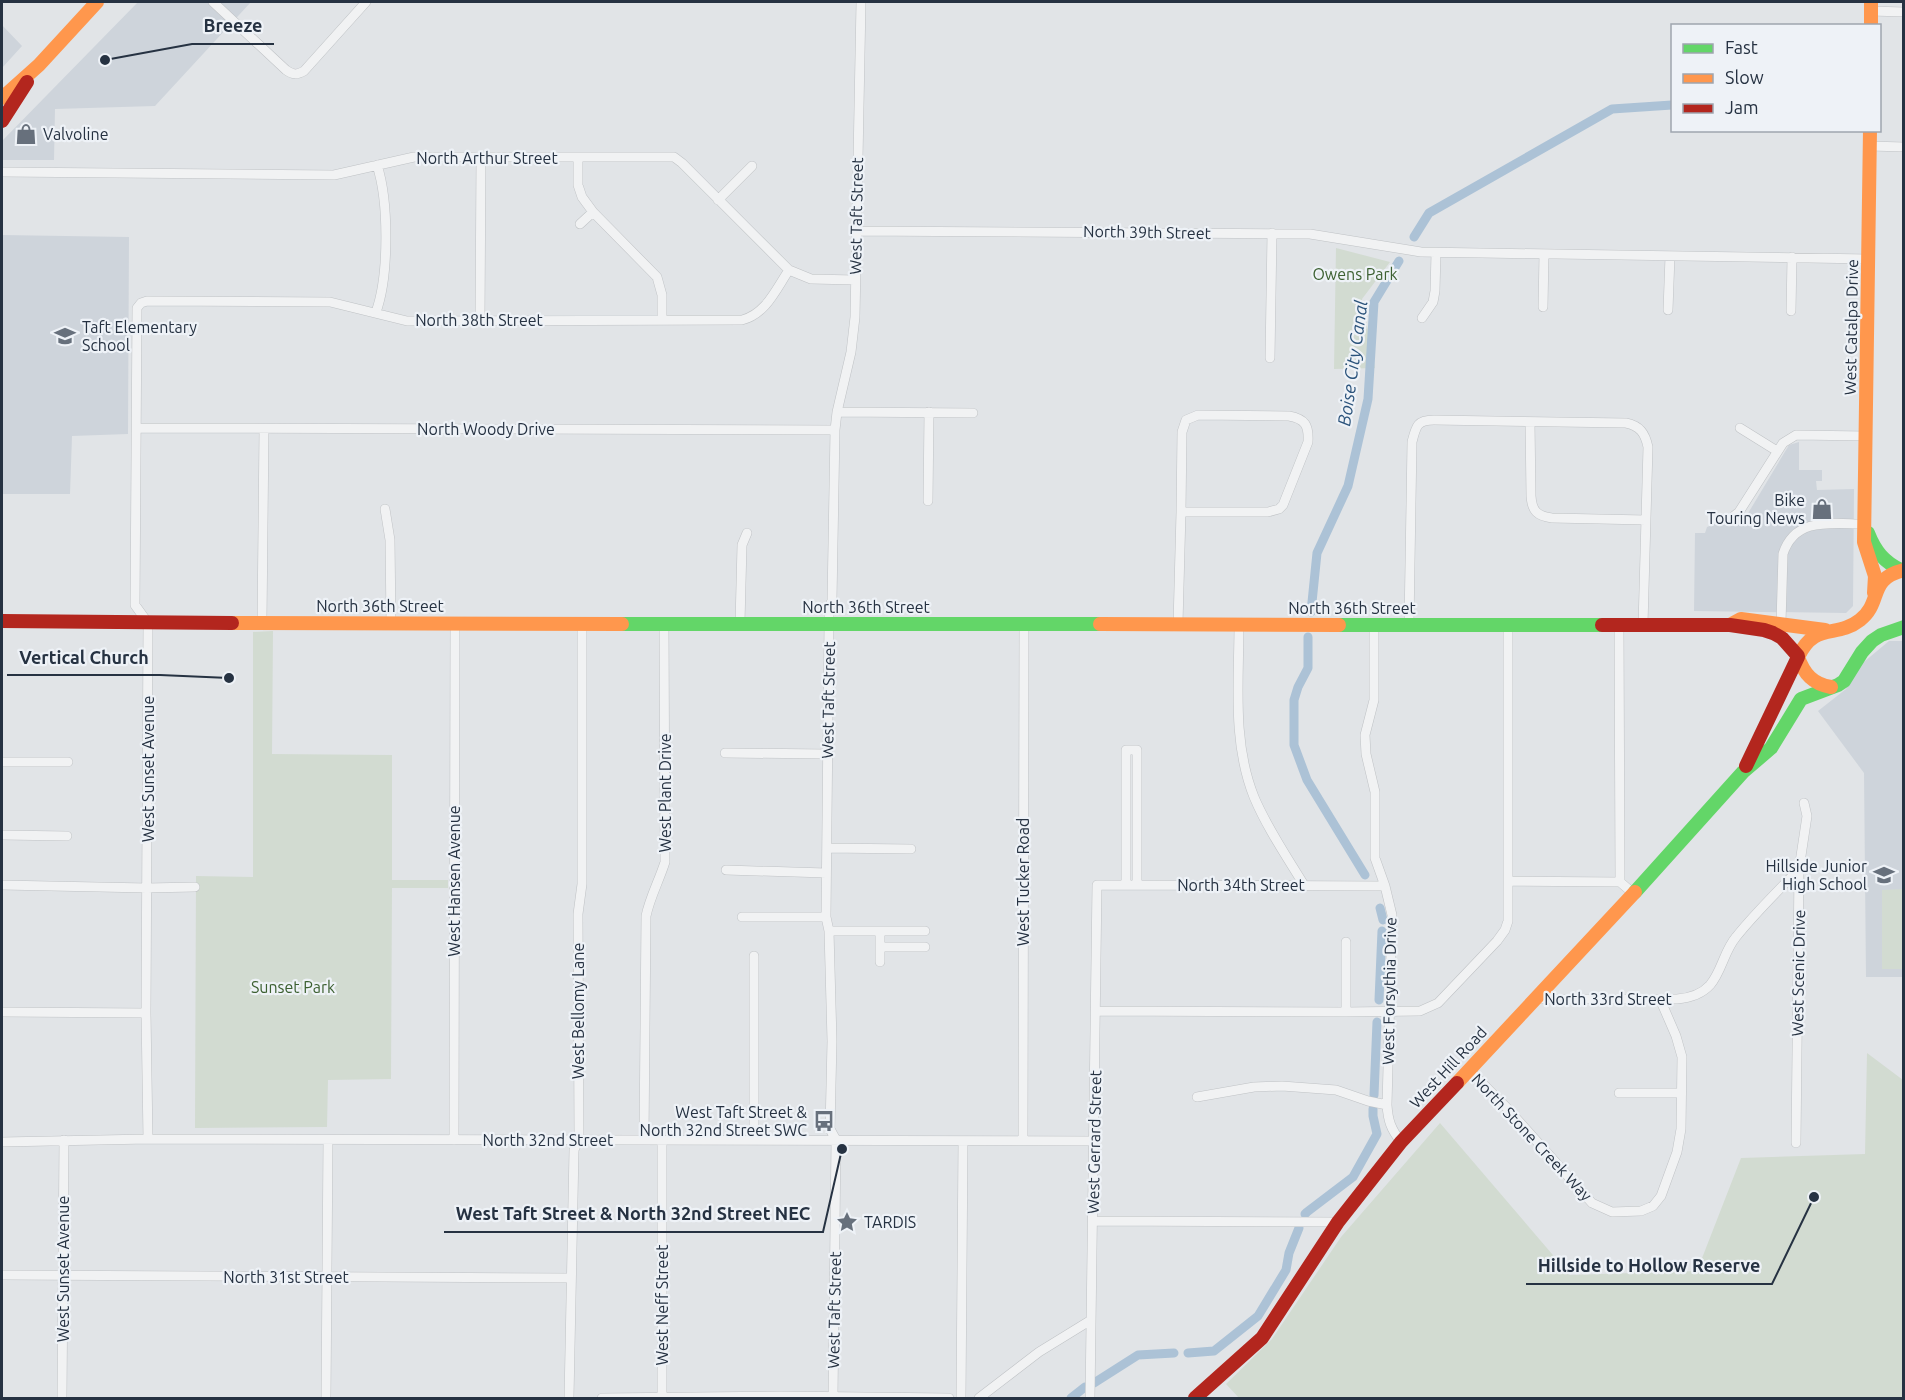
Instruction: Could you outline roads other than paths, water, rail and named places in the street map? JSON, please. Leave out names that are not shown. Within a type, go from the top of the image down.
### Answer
[{"type":"street","points":[[2,98],[39,65],[97,2]]},
{"type":"street","points":[[213,2],[292,74],[304,71],[366,2]]},
{"type":"street","name":"West Taft Street","points":[[833,1398],[836,1140],[830,1129],[832,1041],[829,931],[826,917],[829,609],[832,600],[835,430],[851,352],[855,317],[861,2]]},
{"type":"street","points":[[1871,13],[1904,12]]},
{"type":"street","points":[[2,120],[39,65]]},
{"type":"street","name":"West Catalpa Drive","points":[[1870,132],[1864,542],[1875,576],[1875,593]]},
{"type":"street","points":[[1870,146],[1904,147]]},
{"type":"street","name":"North Arthur Street","points":[[2,172],[334,175],[414,157],[674,158],[682,163],[789,270],[811,279],[855,280]]},
{"type":"street","points":[[480,320],[481,157]]},
{"type":"street","points":[[578,157],[578,185],[582,197],[593,212],[657,277],[662,295],[662,319]]},
{"type":"street","points":[[376,312],[385,275],[385,201],[377,165]]},
{"type":"street","points":[[718,200],[752,166]]},
{"type":"street","points":[[580,224],[593,212]]},
{"type":"street","name":"North 39th Street","points":[[856,231],[1318,234],[1400,250],[1436,253],[1869,258]]},
{"type":"street","points":[[1270,358],[1272,233]]},
{"type":"street","points":[[1422,318],[1433,302],[1436,253]]},
{"type":"street","points":[[1543,307],[1544,254]]},
{"type":"street","points":[[1668,310],[1670,256]]},
{"type":"street","points":[[1791,311],[1792,257]]},
{"type":"street","name":"North 38th Street","points":[[147,301],[330,302],[407,321],[742,320],[751,318],[765,306],[789,270]]},
{"type":"street","name":"West Sunset Avenue","points":[[147,301],[141,303],[137,308],[135,605],[148,623],[146,1013],[148,1139]]},
{"type":"street","points":[[837,412],[973,413]]},
{"type":"street","points":[[928,501],[929,412]]},
{"type":"street","points":[[1178,624],[1180,512],[1182,432],[1186,420],[1198,415],[1289,416],[1299,418],[1306,424],[1308,442],[1287,498],[1279,509],[1268,512],[1180,512]]},
{"type":"street","points":[[1409,624],[1412,442],[1414,431],[1419,423],[1434,420],[1626,423],[1635,425],[1641,430],[1648,447],[1643,625]]},
{"type":"street","points":[[1530,422],[1531,496],[1536,513],[1552,518],[1646,520]]},
{"type":"street","points":[[1740,428],[1777,452]]},
{"type":"street","name":"North Woody Drive","points":[[137,429],[835,430]]},
{"type":"street","points":[[262,622],[264,429]]},
{"type":"street","points":[[1734,516],[1739,512],[1783,443],[1796,435],[1866,436]]},
{"type":"street","points":[[385,509],[390,540],[390,623]]},
{"type":"street","points":[[1866,524],[1811,525],[1792,536],[1783,554],[1776,627],[1811,679],[1823,686],[1831,687],[1844,681],[1862,652],[1872,641],[1881,635],[1901,629]]},
{"type":"street","name":"West Catalpa Drive","points":[[1866,524],[1871,541],[1882,558],[1902,570]]},
{"type":"street","points":[[740,623],[742,545],[747,533]]},
{"type":"street","points":[[1827,631],[1850,626],[1861,620],[1870,608],[1880,581],[1902,570]]},
{"type":"street","name":"North 36th Street","points":[[2,621],[1730,625],[1740,629],[1776,627],[1827,631]]},
{"type":"street","name":"West Bellomy Lane","points":[[569,1398],[574,1150],[579,1139],[578,914],[582,884],[582,622]]},
{"type":"street","name":"West Plant Drive","points":[[644,1139],[646,916],[649,901],[665,862],[664,622]]},
{"type":"street","name":"West Hansen Avenue","points":[[454,1140],[455,623]]},
{"type":"street","name":"West Tucker Road","points":[[1023,1141],[1024,624]]},
{"type":"street","points":[[1239,624],[1238,714],[1243,758],[1254,796],[1265,821],[1304,885]]},
{"type":"street","name":"West Forsythia Drive","points":[[1374,624],[1374,700],[1365,735],[1366,754],[1375,792],[1375,858],[1385,886],[1392,927],[1388,1031],[1388,1120],[1391,1129],[1401,1142]]},
{"type":"street","points":[[1096,1011],[1420,1011],[1438,1003],[1497,940],[1505,930],[1508,921],[1508,625]]},
{"type":"street","points":[[1619,625],[1620,882]]},
{"type":"street","name":"West Hill Road","points":[[1743,772],[1806,642],[1813,636],[1827,631]]},
{"type":"street","name":"West Hill Road","points":[[1195,1398],[1262,1338],[1338,1221],[1401,1142],[1634,894],[1743,772],[1771,748],[1801,699],[1831,687]]},
{"type":"street","points":[[1126,885],[1126,750],[1137,750],[1137,885]]},
{"type":"street","points":[[724,753],[827,754]]},
{"type":"street","points":[[2,762],[68,762]]},
{"type":"street","name":"West Scenic Drive","points":[[1796,1143],[1799,869],[1808,816],[1804,803]]},
{"type":"street","points":[[2,835],[68,836]]},
{"type":"street","points":[[826,848],[911,849]]},
{"type":"street","name":"North 33rd Street","points":[[1535,999],[1689,998],[1701,993],[1710,985],[1735,938],[1799,869]]},
{"type":"street","points":[[726,870],[826,873]]},
{"type":"street","points":[[1508,881],[1620,882],[1634,894]]},
{"type":"street","points":[[2,885],[195,887]]},
{"type":"street","name":"North 34th Street","points":[[1097,885],[1385,886]]},
{"type":"street","name":"West Gerrard Street","points":[[1090,1398],[1097,885]]},
{"type":"street","points":[[742,917],[826,917]]},
{"type":"street","points":[[829,931],[925,931]]},
{"type":"street","points":[[880,931],[880,962]]},
{"type":"street","points":[[1346,942],[1346,1012]]},
{"type":"street","points":[[880,947],[925,947]]},
{"type":"street","points":[[754,956],[754,1140]]},
{"type":"street","name":"North Stone Creek Way","points":[[1468,1070],[1507,1108],[1592,1203],[1612,1212],[1641,1211],[1653,1206],[1661,1196],[1677,1152],[1681,1129],[1682,1057],[1676,1036],[1660,999]]},
{"type":"street","points":[[2,1012],[146,1013]]},
{"type":"street","points":[[1197,1097],[1254,1087],[1282,1086],[1336,1090],[1387,1105]]},
{"type":"street","points":[[1619,1093],[1681,1093]]},
{"type":"street","name":"North 32nd Street","points":[[2,1142],[148,1139],[1094,1141]]},
{"type":"street","name":"West Sunset Avenue","points":[[62,1398],[64,1140]]},
{"type":"street","points":[[326,1398],[328,1140]]},
{"type":"street","name":"West Neff Street","points":[[662,1140],[662,1398]]},
{"type":"street","points":[[961,1398],[963,1141]]},
{"type":"street","points":[[1093,1221],[1338,1221]]},
{"type":"street","name":"North 31st Street","points":[[2,1275],[571,1278]]},
{"type":"street","points":[[979,1398],[1039,1352],[1091,1320]]},
{"type":"street","points":[[602,1398],[949,1398]]},
{"type":"waterway","name":"Boise City Canal","points":[[1414,237],[1429,213],[1612,109],[1671,105]]},
{"type":"waterway","name":"Boise City Canal","points":[[1311,612],[1317,553],[1348,486],[1368,399],[1374,302],[1399,261]]},
{"type":"waterway","name":"Boise City Canal","points":[[1308,637],[1308,668],[1294,700],[1294,745],[1307,780],[1365,875]]},
{"type":"waterway","name":"Boise City Canal","points":[[1380,908],[1383,920]]},
{"type":"waterway","name":"Boise City Canal","points":[[1379,1000],[1382,931]]},
{"type":"waterway","name":"Boise City Canal","points":[[1374,1095],[1377,1022]]},
{"type":"waterway","name":"Boise City Canal","points":[[1305,1214],[1353,1177],[1377,1134],[1373,1109]]},
{"type":"waterway","name":"Boise City Canal","points":[[1188,1353],[1214,1351],[1258,1316],[1286,1270],[1289,1253],[1299,1228]]},
{"type":"waterway","name":"Boise City Canal","points":[[1094,1383],[1138,1355],[1174,1353]]},
{"type":"waterway","name":"Boise City Canal","points":[[1071,1398],[1085,1387]]},
{"type":"place","name":"Breeze","points":[[105,60]]},
{"type":"place","name":"Valvoline","points":[[26,134]]},
{"type":"place","name":"Taft Elementary School","points":[[65,336]]},
{"type":"place","name":"Bike Touring News","points":[[1822,509]]},
{"type":"place","name":"Vertical Church","points":[[229,678]]},
{"type":"place","name":"Hillside Junior High School","points":[[1884,875]]},
{"type":"place","name":"West Taft Street & North 32nd Street SWC","points":[[824,1121]]},
{"type":"place","name":"West Taft Street & North 32nd Street NEC","points":[[842,1149]]},
{"type":"place","name":"Hillside to Hollow Reserve","points":[[1814,1197]]},
{"type":"place","name":"TARDIS","points":[[847,1222]]},
{"type":"park label","name":"Owens Park","points":[[1355,274]]},
{"type":"park label","name":"Sunset Park","points":[[293,987]]}]
